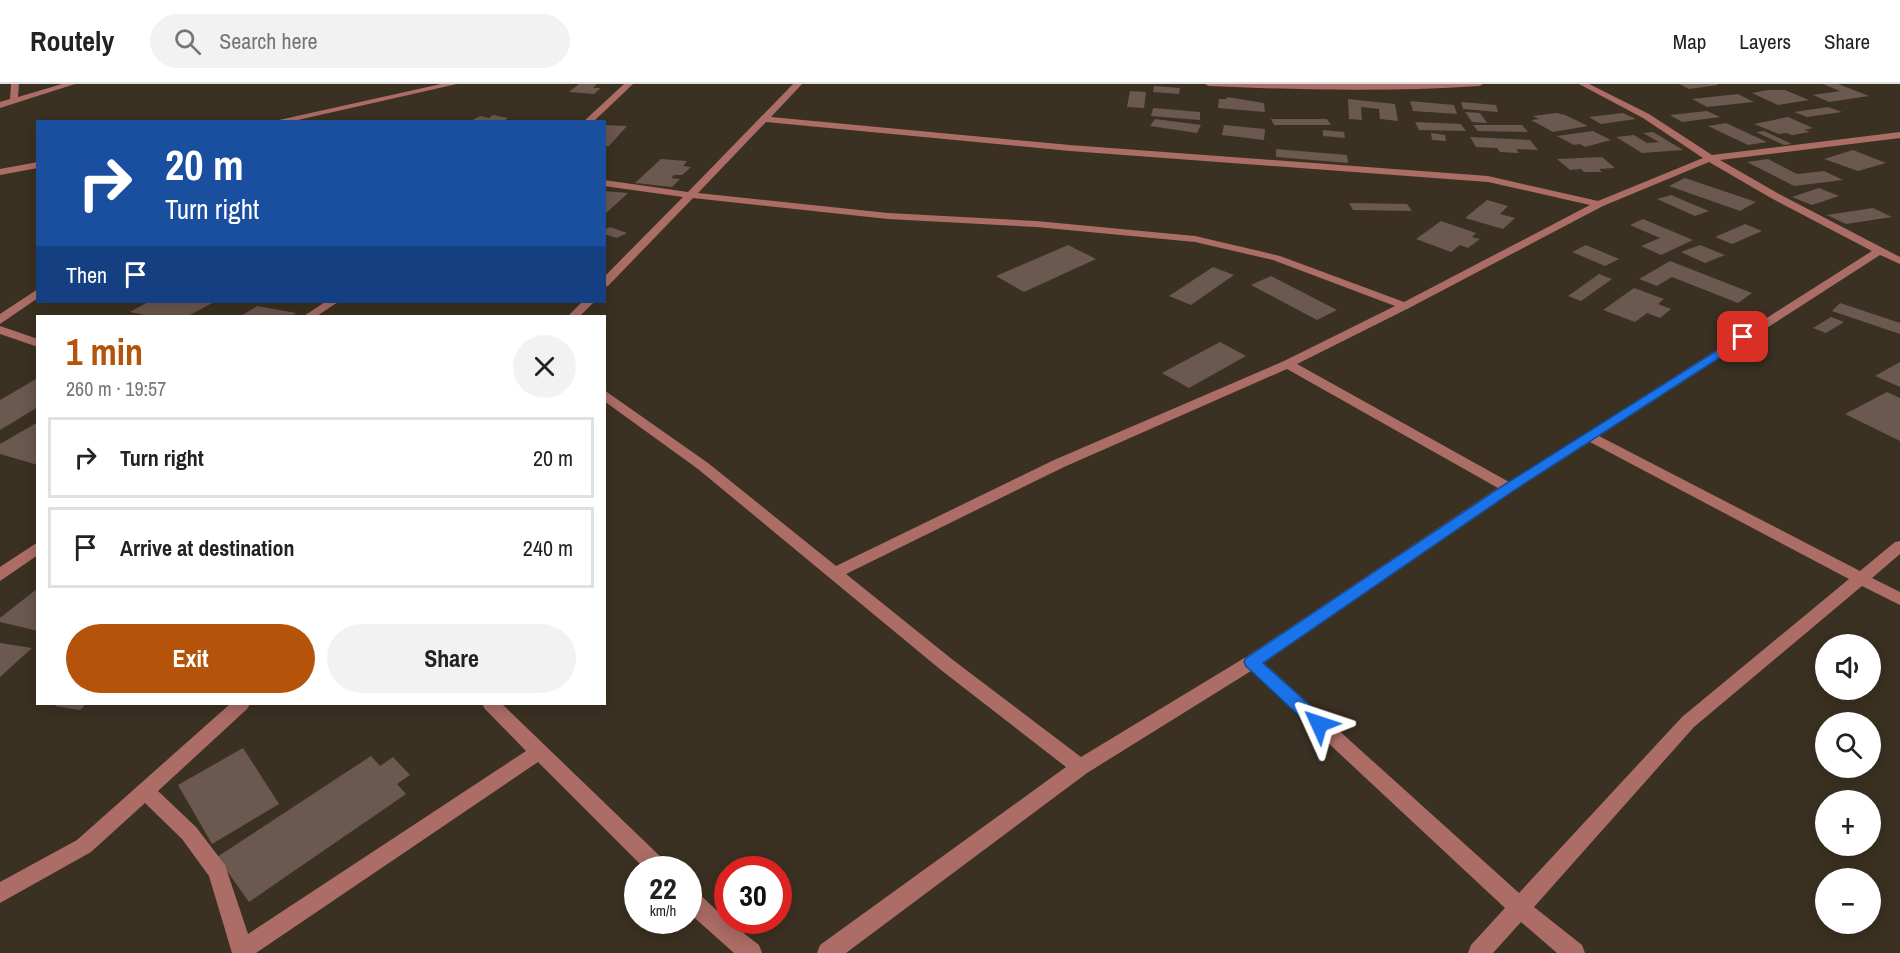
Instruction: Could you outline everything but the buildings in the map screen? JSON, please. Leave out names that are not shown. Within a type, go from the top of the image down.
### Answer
[{"type":"street","points":[[14,102],[15,84]]},
{"type":"street","points":[[0,105],[71,84]]},
{"type":"street","points":[[290,120],[453,84]]},
{"type":"street","points":[[589,120],[629,84]]},
{"type":"street","points":[[606,282],[798,84]]},
{"type":"street","points":[[1209,84],[1299,88],[1479,84]]},
{"type":"street","points":[[1583,84],[1646,116],[1710,158],[1900,261]]},
{"type":"street","points":[[766,119],[1080,149],[1488,179],[1599,204]]},
{"type":"street","points":[[835,573],[939,521],[1184,406],[1288,364],[1405,306],[1599,204],[1710,158],[1900,135]]},
{"type":"street","points":[[0,172],[36,165]]},
{"type":"street","points":[[606,183],[690,195],[888,216],[1036,224],[1195,240],[1276,258],[1405,306]]},
{"type":"street","points":[[828,953],[1080,767],[1252,662],[1588,436],[1879,251]]},
{"type":"street","points":[[0,320],[36,293]]},
{"type":"street","points":[[311,315],[330,303]]},
{"type":"street","points":[[575,315],[587,303]]},
{"type":"street","points":[[0,330],[36,342]]},
{"type":"street","points":[[1288,364],[1509,488]]},
{"type":"street","points":[[606,395],[712,473],[947,665],[1080,767]]},
{"type":"street","points":[[1588,436],[1900,599]]},
{"type":"street","points":[[1479,953],[1688,722],[1900,546]]},
{"type":"street","points":[[0,575],[36,548]]},
{"type":"street","points":[[1252,662],[1521,909],[1574,953]]},
{"type":"street","points":[[0,894],[84,846],[240,705]]},
{"type":"street","points":[[492,705],[646,856]]},
{"type":"street","points":[[145,791],[189,833],[218,872],[242,951],[539,752]]},
{"type":"street","points":[[702,910],[751,953]]},
{"type":"route","points":[[1319,724],[1252,662],[1509,488],[1743,337]]}]
